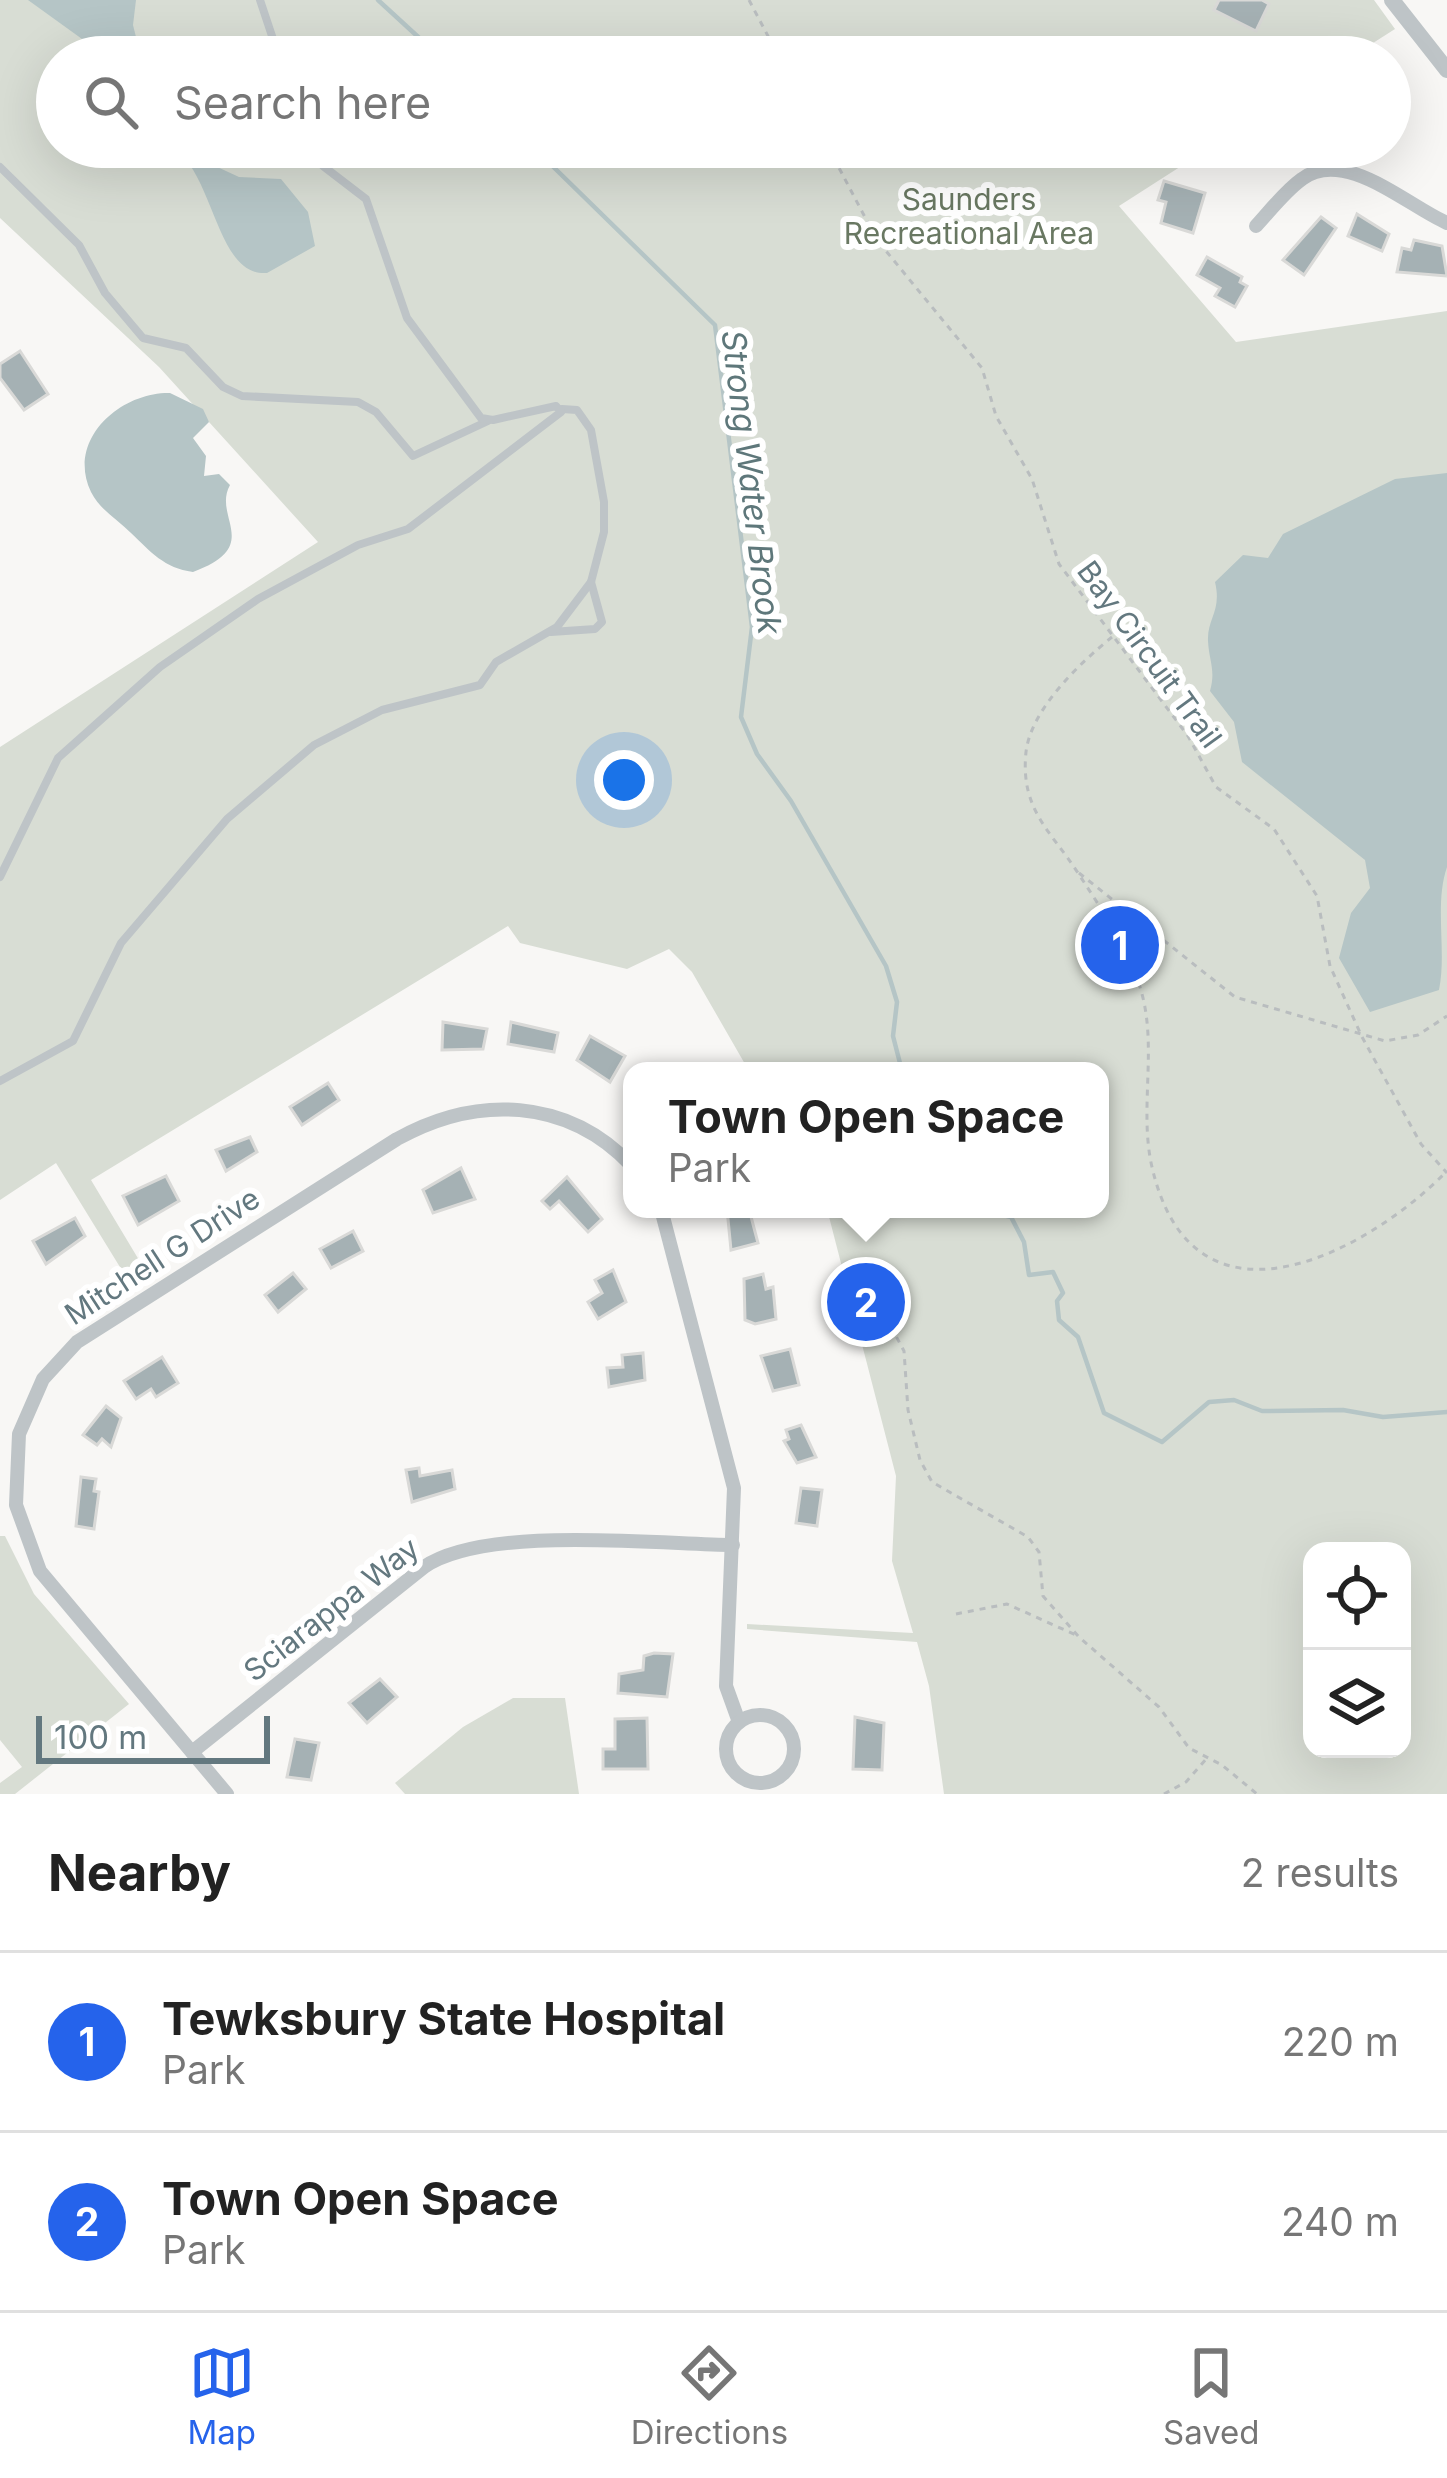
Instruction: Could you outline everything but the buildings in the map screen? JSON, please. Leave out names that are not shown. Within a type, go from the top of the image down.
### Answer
[{"type":"street","points":[[1400,3],[1447,70]]},
{"type":"street","points":[[1256,226],[1305,176],[1329,170],[1359,175],[1447,224]]},
{"type":"street","name":"Mitchell G Drive","points":[[227,1794],[58,1597],[29,1549],[13,1475],[23,1419],[43,1378],[94,1331],[397,1139],[446,1115],[496,1107],[559,1118],[596,1135],[623,1158]]},
{"type":"street","points":[[664,1218],[725,1438],[734,1488],[726,1686],[739,1722]]},
{"type":"street","name":"Sciarappa Way","points":[[192,1752],[424,1567],[454,1551],[512,1543],[733,1545]]},
{"type":"street","points":[[769,1716],[790,1731],[794,1756],[779,1778],[758,1784],[735,1772],[726,1744],[739,1722],[769,1716]]},
{"type":"lane","points":[[260,0],[272,36]]},
{"type":"lane","points":[[0,167],[79,245],[131,328],[147,340],[186,348],[234,394],[358,402],[376,412],[413,456],[489,421],[552,406],[577,410],[597,457],[604,532],[591,582],[549,632],[496,662],[480,685],[382,710],[314,745],[227,819],[127,936],[73,1041],[0,1081]]},
{"type":"lane","points":[[326,168],[366,199],[407,318],[481,418],[489,421]]},
{"type":"lane","points":[[0,877],[58,758],[160,668],[258,599],[358,545],[408,529],[562,409]]},
{"type":"lane","points":[[549,632],[599,626],[602,612],[591,582]]},
{"type":"path","points":[[749,0],[768,36]]},
{"type":"path","name":"Bay Circuit Trail","points":[[839,168],[878,240],[982,368],[996,416],[1032,479],[1059,565],[1188,736],[1216,787],[1274,830],[1317,896],[1330,966],[1362,1037],[1420,1144],[1446,1173]]},
{"type":"path","points":[[1114,634],[1055,695],[1027,746],[1035,814],[1050,842],[1077,871],[1235,998],[1385,1041],[1418,1035],[1447,1016]]},
{"type":"path","points":[[1077,871],[1142,994],[1150,1161],[1173,1218],[1193,1244],[1241,1268],[1297,1265],[1384,1228],[1446,1173]]},
{"type":"path","points":[[857,1263],[904,1351],[908,1410],[920,1460],[932,1482],[1028,1537],[1040,1552],[1043,1595],[1079,1637],[1159,1707],[1189,1748],[1257,1794]]},
{"type":"path","points":[[956,1613],[1007,1604],[1079,1637]]},
{"type":"path","points":[[1164,1794],[1186,1782],[1207,1758]]},
{"type":"green space","name":"Saunders Recreational Area","points":[[0,0],[1374,0],[1395,29],[1384,36],[36,36],[36,168],[1178,168],[1119,206],[1236,342],[1447,311],[1447,1794],[944,1794],[929,1686],[917,1642],[747,1629],[747,1624],[913,1633],[892,1561],[896,1476],[829,1218],[1109,1218],[1109,1062],[744,1062],[692,972],[669,949],[627,969],[520,943],[508,926],[91,1180],[148,1275],[131,1285],[56,1163],[0,1200],[0,747],[318,542],[159,367],[0,218]]},
{"type":"green space","points":[[0,1536],[5,1536],[34,1594],[129,1704],[15,1794],[0,1794],[0,1783],[22,1767],[0,1740]]},
{"type":"green space","points":[[513,1698],[565,1698],[579,1794],[405,1794],[395,1783],[463,1727]]},
{"type":"shaded area","points":[[28,0],[136,0],[136,36],[78,36]]},
{"type":"shaded area","points":[[191,168],[281,179],[308,212],[315,246],[267,273],[250,270],[227,244]]},
{"type":"shaded area","points":[[170,393],[203,409],[209,422],[193,438],[206,456],[204,476],[219,474],[230,485],[226,497],[231,541],[214,562],[193,572],[159,558],[109,514],[91,492],[85,473],[86,454],[102,423],[133,401]]},
{"type":"shaded area","points":[[1447,473],[1447,867],[1441,897],[1439,990],[1370,1012],[1339,958],[1351,913],[1370,888],[1365,860],[1242,762],[1234,722],[1210,691],[1208,633],[1217,600],[1215,582],[1243,555],[1268,558],[1283,534],[1395,479]]},
{"type":"waterway","name":"Strong Water Brook","points":[[378,0],[417,36]]},
{"type":"waterway","name":"Strong Water Brook","points":[[554,168],[715,325],[752,627],[741,717],[757,754],[791,801],[886,966],[897,1002],[893,1036],[900,1062]]},
{"type":"waterway","name":"Strong Water Brook","points":[[1012,1218],[1024,1242],[1029,1275],[1053,1272],[1063,1293],[1057,1301],[1059,1320],[1078,1337],[1104,1413],[1162,1442],[1209,1402],[1234,1400],[1262,1411],[1343,1410],[1383,1417],[1447,1412]]},
{"type":"place","name":"Tewksbury State Hospital","points":[[1120,945]]},
{"type":"place","name":"Town Open Space","points":[[866,1302]]}]
